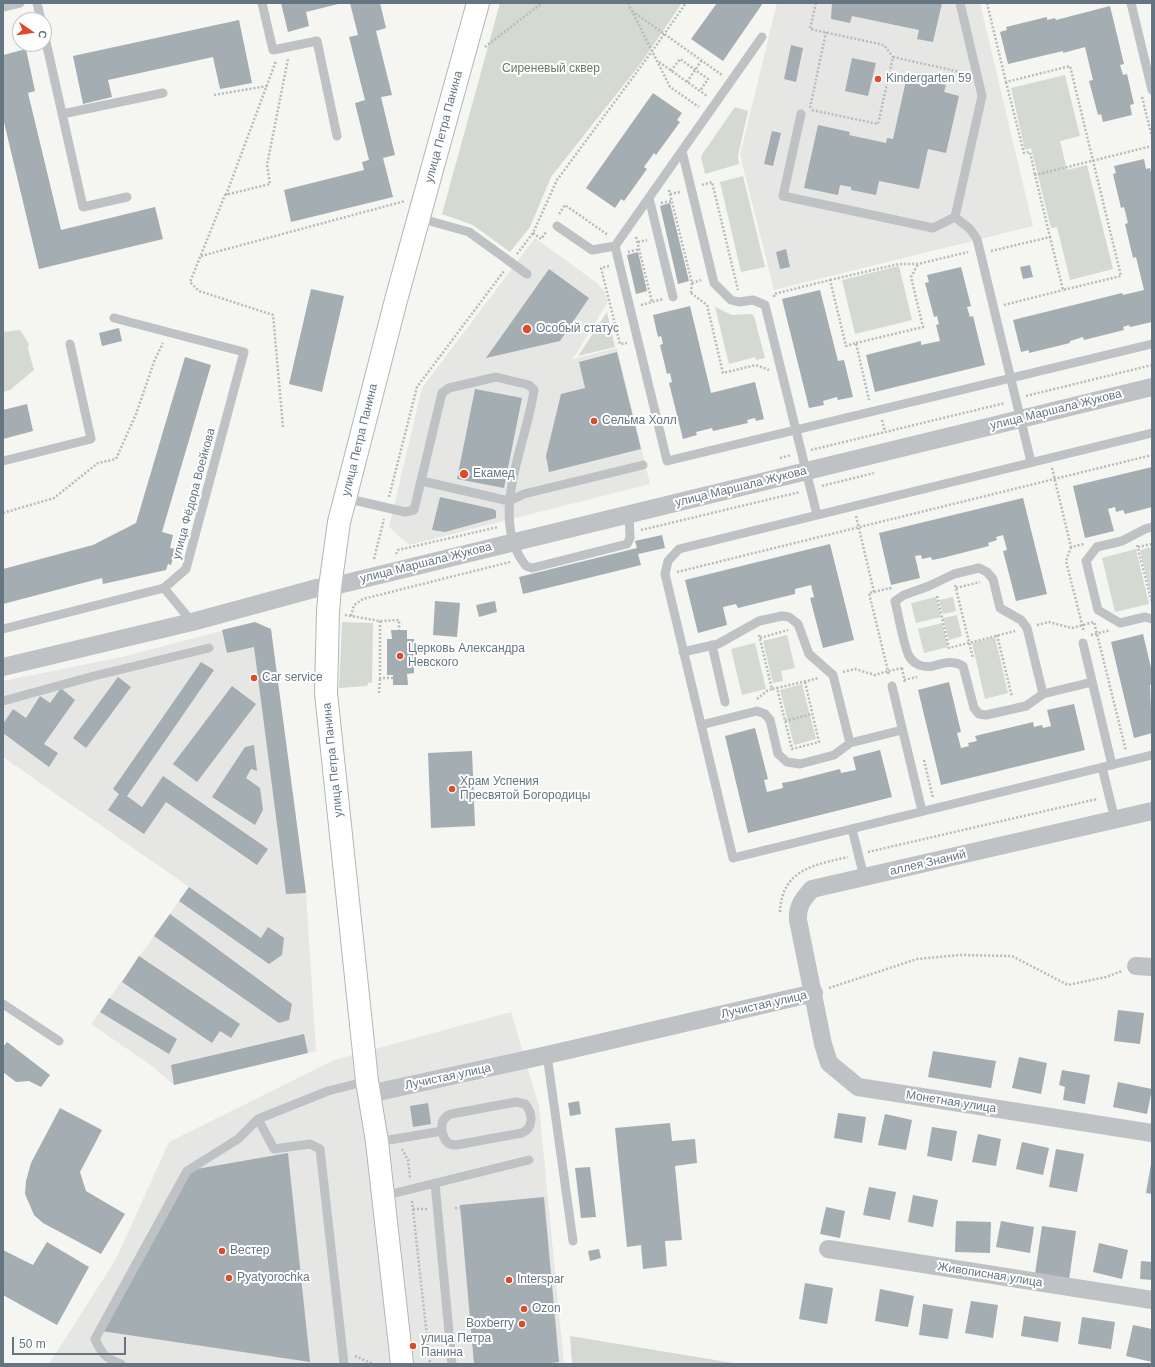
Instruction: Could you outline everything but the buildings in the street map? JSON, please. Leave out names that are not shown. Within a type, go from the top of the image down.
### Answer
[{"type":"main road","name":"улица Петра Панина","points":[[402,1364],[377,1142],[368,1087],[328,708],[328,612],[339,522],[396,300],[416,209],[478,3]]},
{"type":"street","name":"улица Маршала Жукова","points":[[3,667],[192,622],[317,588],[330,587],[1152,387]]},
{"type":"street","name":"аллея Знаний","points":[[814,993],[798,920],[798,912],[802,899],[812,889],[1152,811]]},
{"type":"street","name":"Лучистая улица","points":[[368,1087],[548,1055],[814,993]]},
{"type":"street","name":"Монетная улица","points":[[814,993],[823,1044],[829,1063],[858,1087],[1152,1133]]},
{"type":"street","name":"Живописная улица","points":[[828,1249],[1152,1300]]},
{"type":"lane","points":[[3,7],[20,3]]},
{"type":"lane","points":[[262,3],[273,50],[317,41],[337,136]]},
{"type":"lane","points":[[955,217],[982,96],[960,3]]},
{"type":"lane","points":[[1131,3],[1152,90]]},
{"type":"lane","points":[[557,226],[592,250],[615,246],[762,37]]},
{"type":"lane","points":[[48,52],[83,207],[127,197]]},
{"type":"lane","points":[[62,114],[163,93]]},
{"type":"lane","points":[[800,114],[783,196],[933,228],[955,217]]},
{"type":"lane","points":[[682,151],[714,283],[730,300],[741,302],[752,300],[765,305],[817,515]]},
{"type":"lane","points":[[649,198],[673,297]]},
{"type":"lane","points":[[416,209],[469,232],[512,261],[527,274]]},
{"type":"lane","points":[[955,217],[970,229],[977,239],[1011,379],[1022,398],[1021,419],[1031,462]]},
{"type":"lane","points":[[615,246],[667,461],[1152,344]]},
{"type":"lane","name":"улица Фёдора Воейкова","points":[[3,629],[164,588],[186,569],[244,352],[114,318]]},
{"type":"lane","points":[[3,461],[91,439],[70,344]]},
{"type":"lane","points":[[345,498],[405,512],[414,510],[442,393],[449,388],[496,377],[529,385],[534,390],[509,501],[513,542],[528,568],[624,545],[629,542],[629,514]]},
{"type":"lane","points":[[1152,433],[679,549],[668,561],[666,574],[683,652],[733,858],[1152,755]]},
{"type":"lane","points":[[422,481],[509,501],[524,494],[643,465]]},
{"type":"lane","points":[[1152,527],[1122,541],[1097,547],[1086,561],[1098,610],[1120,623],[1145,617],[1152,619]]},
{"type":"lane","points":[[1043,694],[1027,628],[1021,620],[1000,608],[993,579],[987,572],[978,568],[952,575],[929,586],[904,595],[895,601],[909,656],[917,664],[927,668],[950,662],[957,662],[963,666],[974,708],[979,714],[986,715],[1026,706],[1043,694],[1092,682]]},
{"type":"lane","points":[[164,588],[192,622]]},
{"type":"lane","points":[[683,652],[718,644],[756,623],[782,616],[790,617],[798,624],[809,654],[833,675],[850,743]]},
{"type":"lane","points":[[1083,643],[1112,765]]},
{"type":"lane","points":[[712,645],[725,702]]},
{"type":"lane","points":[[3,702],[94,676],[209,648]]},
{"type":"lane","points":[[892,686],[922,811]]},
{"type":"lane","points":[[701,725],[757,711],[765,714],[770,720],[778,754],[787,762],[800,764],[834,756],[850,743],[902,730]]},
{"type":"lane","points":[[1102,767],[1115,820]]},
{"type":"lane","points":[[852,829],[864,877]]},
{"type":"lane","points":[[3,1004],[59,1041]]},
{"type":"lane","points":[[548,1055],[573,1241]]},
{"type":"lane","points":[[121,1364],[108,1359],[100,1350],[95,1339],[187,1171],[238,1139],[258,1119],[328,1091],[368,1087]]},
{"type":"lane","points":[[516,1102],[525,1104],[530,1112],[531,1124],[529,1129],[522,1133],[452,1145],[445,1140],[442,1131],[442,1122],[444,1118],[451,1114],[516,1102]]},
{"type":"lane","points":[[258,1119],[274,1149],[310,1144],[320,1149],[344,1364]]},
{"type":"lane","points":[[377,1142],[442,1131]]},
{"type":"lane","points":[[382,1196],[529,1160]]},
{"type":"lane","points":[[435,1184],[452,1364]]},
{"type":"path","points":[[483,48],[542,3]]},
{"type":"path","points":[[628,3],[653,50],[670,87],[708,114]]},
{"type":"path","points":[[378,595],[372,565],[417,387],[533,233],[557,180],[665,34],[686,3]]},
{"type":"path","points":[[816,3],[810,29],[884,45],[893,57],[978,75]]},
{"type":"path","points":[[987,3],[1024,153],[1030,152],[1063,290]]},
{"type":"path","points":[[631,10],[731,81]]},
{"type":"path","points":[[810,109],[826,32]]},
{"type":"path","points":[[225,195],[270,184],[267,165],[290,47]]},
{"type":"path","points":[[280,49],[268,86],[190,282],[199,290],[273,315],[283,427]]},
{"type":"path","points":[[800,114],[802,108],[810,109],[878,124],[893,57]]},
{"type":"path","points":[[671,71],[680,59],[708,79],[700,91]]},
{"type":"path","points":[[687,82],[702,60]]},
{"type":"path","points":[[658,62],[716,102]]},
{"type":"path","points":[[994,307],[1121,276],[1070,66],[1006,82]]},
{"type":"path","points":[[214,95],[268,86]]},
{"type":"path","points":[[1035,175],[1152,146]]},
{"type":"path","points":[[666,174],[692,283],[691,293],[706,305],[723,373],[756,365]]},
{"type":"path","points":[[691,187],[712,182],[741,302]]},
{"type":"path","points":[[200,256],[416,209]]},
{"type":"path","points":[[633,221],[652,302]]},
{"type":"path","points":[[981,254],[1050,237]]},
{"type":"path","points":[[775,302],[774,294],[898,264],[918,264],[970,251],[971,256]]},
{"type":"path","points":[[619,264],[601,268],[620,344],[638,340]]},
{"type":"path","points":[[830,280],[846,346],[923,327],[911,276],[918,264]]},
{"type":"path","points":[[856,343],[870,400]]},
{"type":"path","points":[[780,458],[1152,365]]},
{"type":"path","points":[[666,574],[1152,455]]},
{"type":"path","points":[[1049,458],[1071,547],[1095,541],[1097,547]]},
{"type":"path","points":[[630,533],[879,472]]},
{"type":"path","points":[[854,506],[874,592],[869,593],[888,671]]},
{"type":"path","points":[[1135,534],[1152,603]]},
{"type":"path","points":[[1138,547],[1152,544]]},
{"type":"path","points":[[351,616],[354,605],[363,599],[522,560]]},
{"type":"path","points":[[952,575],[974,665]]},
{"type":"path","points":[[948,590],[993,579]]},
{"type":"path","points":[[935,589],[949,648],[1049,622],[1072,628],[1094,622],[1128,761]]},
{"type":"path","points":[[328,612],[380,621],[399,620],[399,630]]},
{"type":"path","points":[[380,621],[380,692]]},
{"type":"path","points":[[760,638],[786,631],[795,622]]},
{"type":"path","points":[[756,623],[772,690]]},
{"type":"path","points":[[997,635],[1015,708]]},
{"type":"path","points":[[767,691],[855,669],[875,675],[917,664]]},
{"type":"path","points":[[380,678],[393,678]]},
{"type":"path","points":[[777,688],[792,749],[819,742],[805,682]]},
{"type":"path","points":[[1004,697],[1012,696]]},
{"type":"path","points":[[785,721],[812,714]]},
{"type":"path","name":"Лучистая улица","points":[[814,993],[917,959],[960,955],[1012,956],[1068,985],[1106,977],[1144,966]]},
{"type":"path","points":[[455,1208],[460,1208]]},
{"type":"path","points":[[413,1209],[430,1209]]},
{"type":"path","points":[[342,1350],[373,1364]]},
{"type":"shaded area","name":"Kindergarten 59","points":[[777,3],[980,3],[1033,226],[774,290],[740,155]]},
{"type":"shaded area","points":[[535,238],[597,283],[604,291],[608,302],[573,359],[617,348],[650,484],[409,545],[389,527],[422,388]]},
{"type":"shaded area","points":[[255,622],[271,629],[306,893],[316,1051],[174,1085],[152,1066],[91,1024],[189,887],[3,757],[3,681],[122,657]]},
{"type":"shaded area","points":[[511,1012],[539,1106],[564,1364],[49,1364],[116,1259],[169,1142],[334,1060]]},
{"type":"green space","name":"Сиреневый сквер","points":[[500,3],[682,3],[641,63],[551,177],[530,227],[510,252],[473,225],[442,214]]},
{"type":"green space","points":[[1065,75],[1080,136],[1060,141],[1067,170],[1087,165],[1113,269],[1070,280],[1057,227],[1051,228],[1031,148],[1025,150],[1011,88]]},
{"type":"green space","points":[[735,107],[748,111],[738,156],[739,164],[705,174],[701,156]]},
{"type":"green space","points":[[743,176],[765,267],[741,272],[720,182]]},
{"type":"green space","points":[[899,266],[912,320],[855,334],[842,280]]},
{"type":"green space","points":[[715,307],[732,315],[751,314],[754,316],[765,358],[756,360],[755,357],[729,364]]},
{"type":"green space","points":[[607,312],[615,347],[578,356]]},
{"type":"green space","points":[[20,330],[29,344],[28,349],[34,370],[10,390],[3,392],[3,332]]},
{"type":"green space","points":[[1152,547],[1152,600],[1140,550]]},
{"type":"green space","points":[[1136,549],[1149,604],[1115,612],[1102,558]]},
{"type":"green space","points":[[936,597],[941,617],[916,623],[911,603]]},
{"type":"green space","points":[[953,597],[956,611],[943,614],[939,600]]},
{"type":"green space","points":[[957,615],[962,636],[949,640],[943,618]]},
{"type":"green space","points":[[342,622],[373,623],[372,683],[369,682],[367,686],[339,688]]},
{"type":"green space","points":[[942,623],[948,647],[924,653],[918,629]]},
{"type":"green space","points":[[787,635],[795,668],[781,671],[783,681],[773,683],[763,641]]},
{"type":"green space","points":[[995,637],[1008,693],[985,699],[972,643]]},
{"type":"green space","points":[[755,643],[766,689],[742,695],[731,649]]},
{"type":"green space","points":[[802,684],[816,739],[794,745],[780,690]]},
{"type":"green space","points":[[570,1336],[739,1364],[572,1364]]},
{"type":"place","name":"Kindergarten 59","points":[[878,79]]},
{"type":"place","name":"Особый статус","points":[[527,329]]},
{"type":"place","name":"Сельма Холл","points":[[594,421]]},
{"type":"place","name":"Екамед","points":[[464,474]]},
{"type":"place","name":"Церковь Александра Невского","points":[[400,656]]},
{"type":"place","name":"Car service","points":[[254,678]]},
{"type":"place","name":"Храм Успения Пресвятой Богородицы","points":[[452,789]]},
{"type":"place","name":"Вестер","points":[[222,1251]]},
{"type":"place","name":"Pyatyorochka","points":[[229,1278]]},
{"type":"place","name":"Interspar","points":[[509,1280]]},
{"type":"place","name":"Ozon","points":[[524,1309]]},
{"type":"place","name":"Boxberry","points":[[522,1324]]},
{"type":"place","name":"улица Петра Панина","points":[[413,1346]]}]
